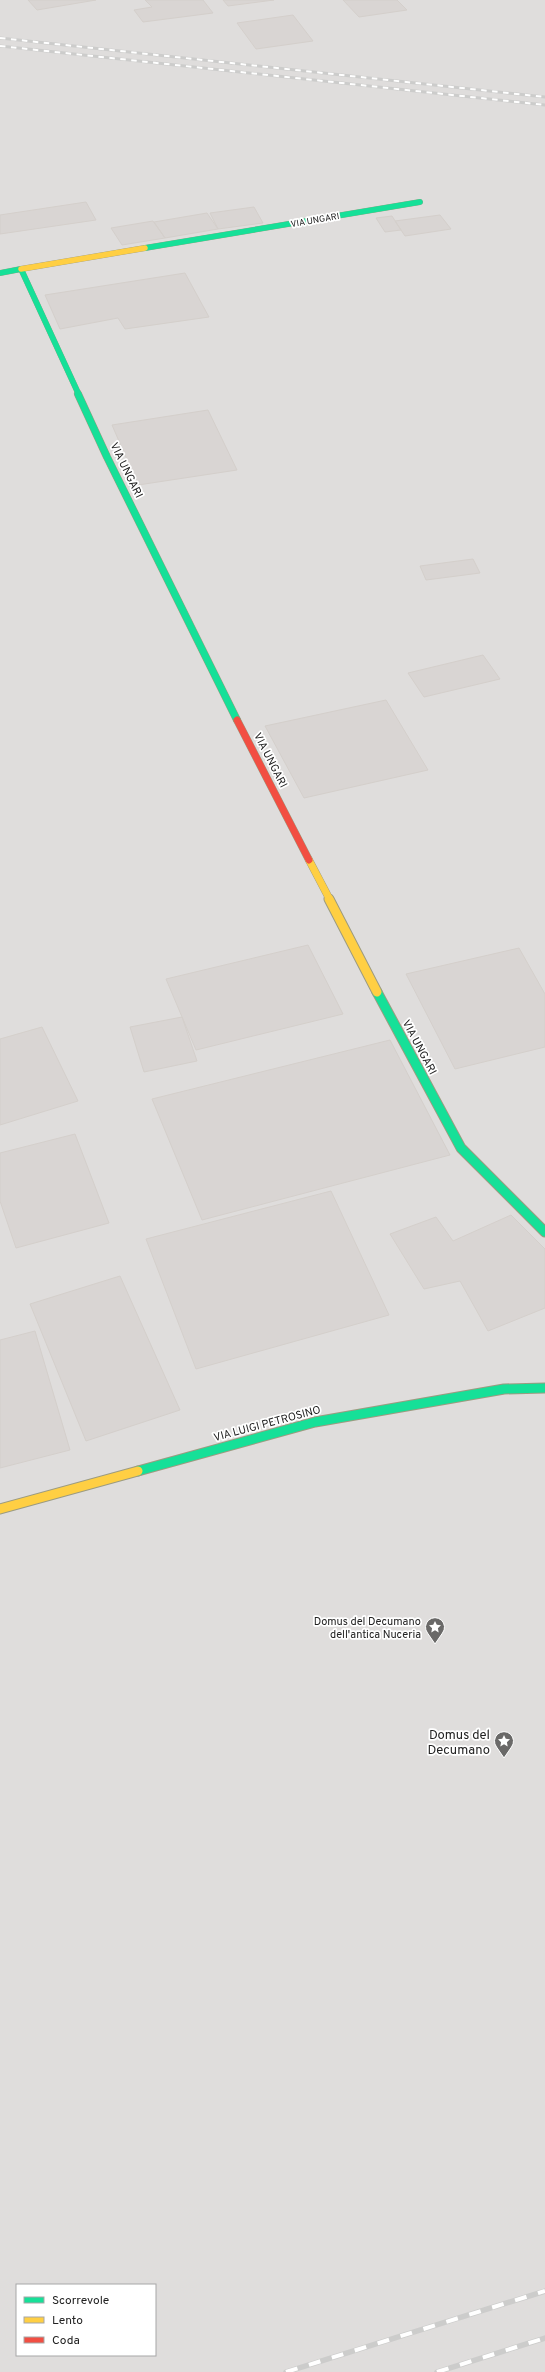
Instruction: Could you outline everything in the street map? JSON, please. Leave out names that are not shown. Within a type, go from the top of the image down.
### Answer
[{"type":"street","name":"VIA UNGARI","points":[[0,273],[420,202]]},
{"type":"street","name":"VIA UNGARI","points":[[21,269],[107,457],[221,689],[366,972],[461,1148],[545,1232]]},
{"type":"street","name":"VIA LUIGI PETROSINO","points":[[0,1509],[315,1422],[504,1390],[545,1388]]},
{"type":"shaded area","points":[[0,0],[545,0],[545,2372],[0,2372]]},
{"type":"building","points":[[28,0],[96,0],[37,10]]},
{"type":"building","points":[[145,0],[203,0],[213,13],[143,22],[134,10],[152,7]]},
{"type":"building","points":[[223,0],[274,0],[228,6]]},
{"type":"building","points":[[343,0],[397,0],[407,10],[359,17]]},
{"type":"building","points":[[293,15],[313,41],[256,49],[237,23]]},
{"type":"building","points":[[86,202],[96,220],[0,234],[0,215]]},
{"type":"building","points":[[254,207],[263,223],[218,229],[210,213]]},
{"type":"building","points":[[207,213],[218,229],[165,238],[154,222]]},
{"type":"building","points":[[440,215],[451,229],[405,236],[395,221]]},
{"type":"building","points":[[392,216],[401,230],[385,232],[376,218]]},
{"type":"building","points":[[153,221],[165,238],[122,245],[111,228]]},
{"type":"building","points":[[185,273],[209,317],[125,329],[118,318],[60,329],[45,295]]},
{"type":"building","points":[[208,410],[237,470],[138,485],[112,425]]},
{"type":"building","points":[[473,559],[480,573],[426,580],[420,566]]},
{"type":"building","points":[[483,655],[500,679],[424,697],[408,673]]},
{"type":"building","points":[[386,700],[428,770],[304,798],[265,726]]},
{"type":"building","points":[[308,945],[343,1014],[196,1050],[166,979]]},
{"type":"building","points":[[519,948],[545,994],[545,1047],[455,1069],[406,974]]},
{"type":"building","points":[[182,1017],[197,1061],[144,1072],[130,1027]]},
{"type":"building","points":[[42,1027],[78,1101],[0,1125],[0,1039]]},
{"type":"building","points":[[390,1040],[450,1155],[202,1220],[152,1099]]},
{"type":"building","points":[[75,1134],[109,1223],[16,1248],[0,1201],[0,1153]]},
{"type":"building","points":[[331,1191],[389,1315],[196,1369],[146,1239]]},
{"type":"building","points":[[511,1215],[545,1249],[545,1308],[488,1331],[460,1281],[424,1289],[390,1234],[436,1217],[453,1241]]},
{"type":"building","points":[[120,1276],[180,1410],[86,1441],[30,1304]]},
{"type":"building","points":[[35,1331],[70,1450],[0,1468],[0,1340]]},
{"type":"railway","points":[[0,38],[545,97]]},
{"type":"railway","points":[[0,46],[545,105]]},
{"type":"railway","points":[[286,2372],[545,2291]]},
{"type":"railway","points":[[437,2372],[545,2338]]},
{"type":"traffic: fast","points":[[145,248],[420,202]]},
{"type":"traffic: fast","points":[[0,273],[21,269],[107,457],[237,720]]},
{"type":"traffic: fast","points":[[377,992],[461,1148],[545,1232]]},
{"type":"traffic: fast","points":[[138,1471],[315,1422],[504,1389],[545,1388]]},
{"type":"traffic: slow","points":[[21,269],[145,248]]},
{"type":"traffic: slow","points":[[309,860],[377,992]]},
{"type":"traffic: slow","points":[[0,1509],[138,1471]]},
{"type":"traffic: jam","points":[[237,720],[309,860]]},
{"type":"place","name":"Domus del Decumano dell'antica Nuceria","points":[[435,1644]]},
{"type":"place","name":"Domus del Decumano","points":[[504,1758]]}]
